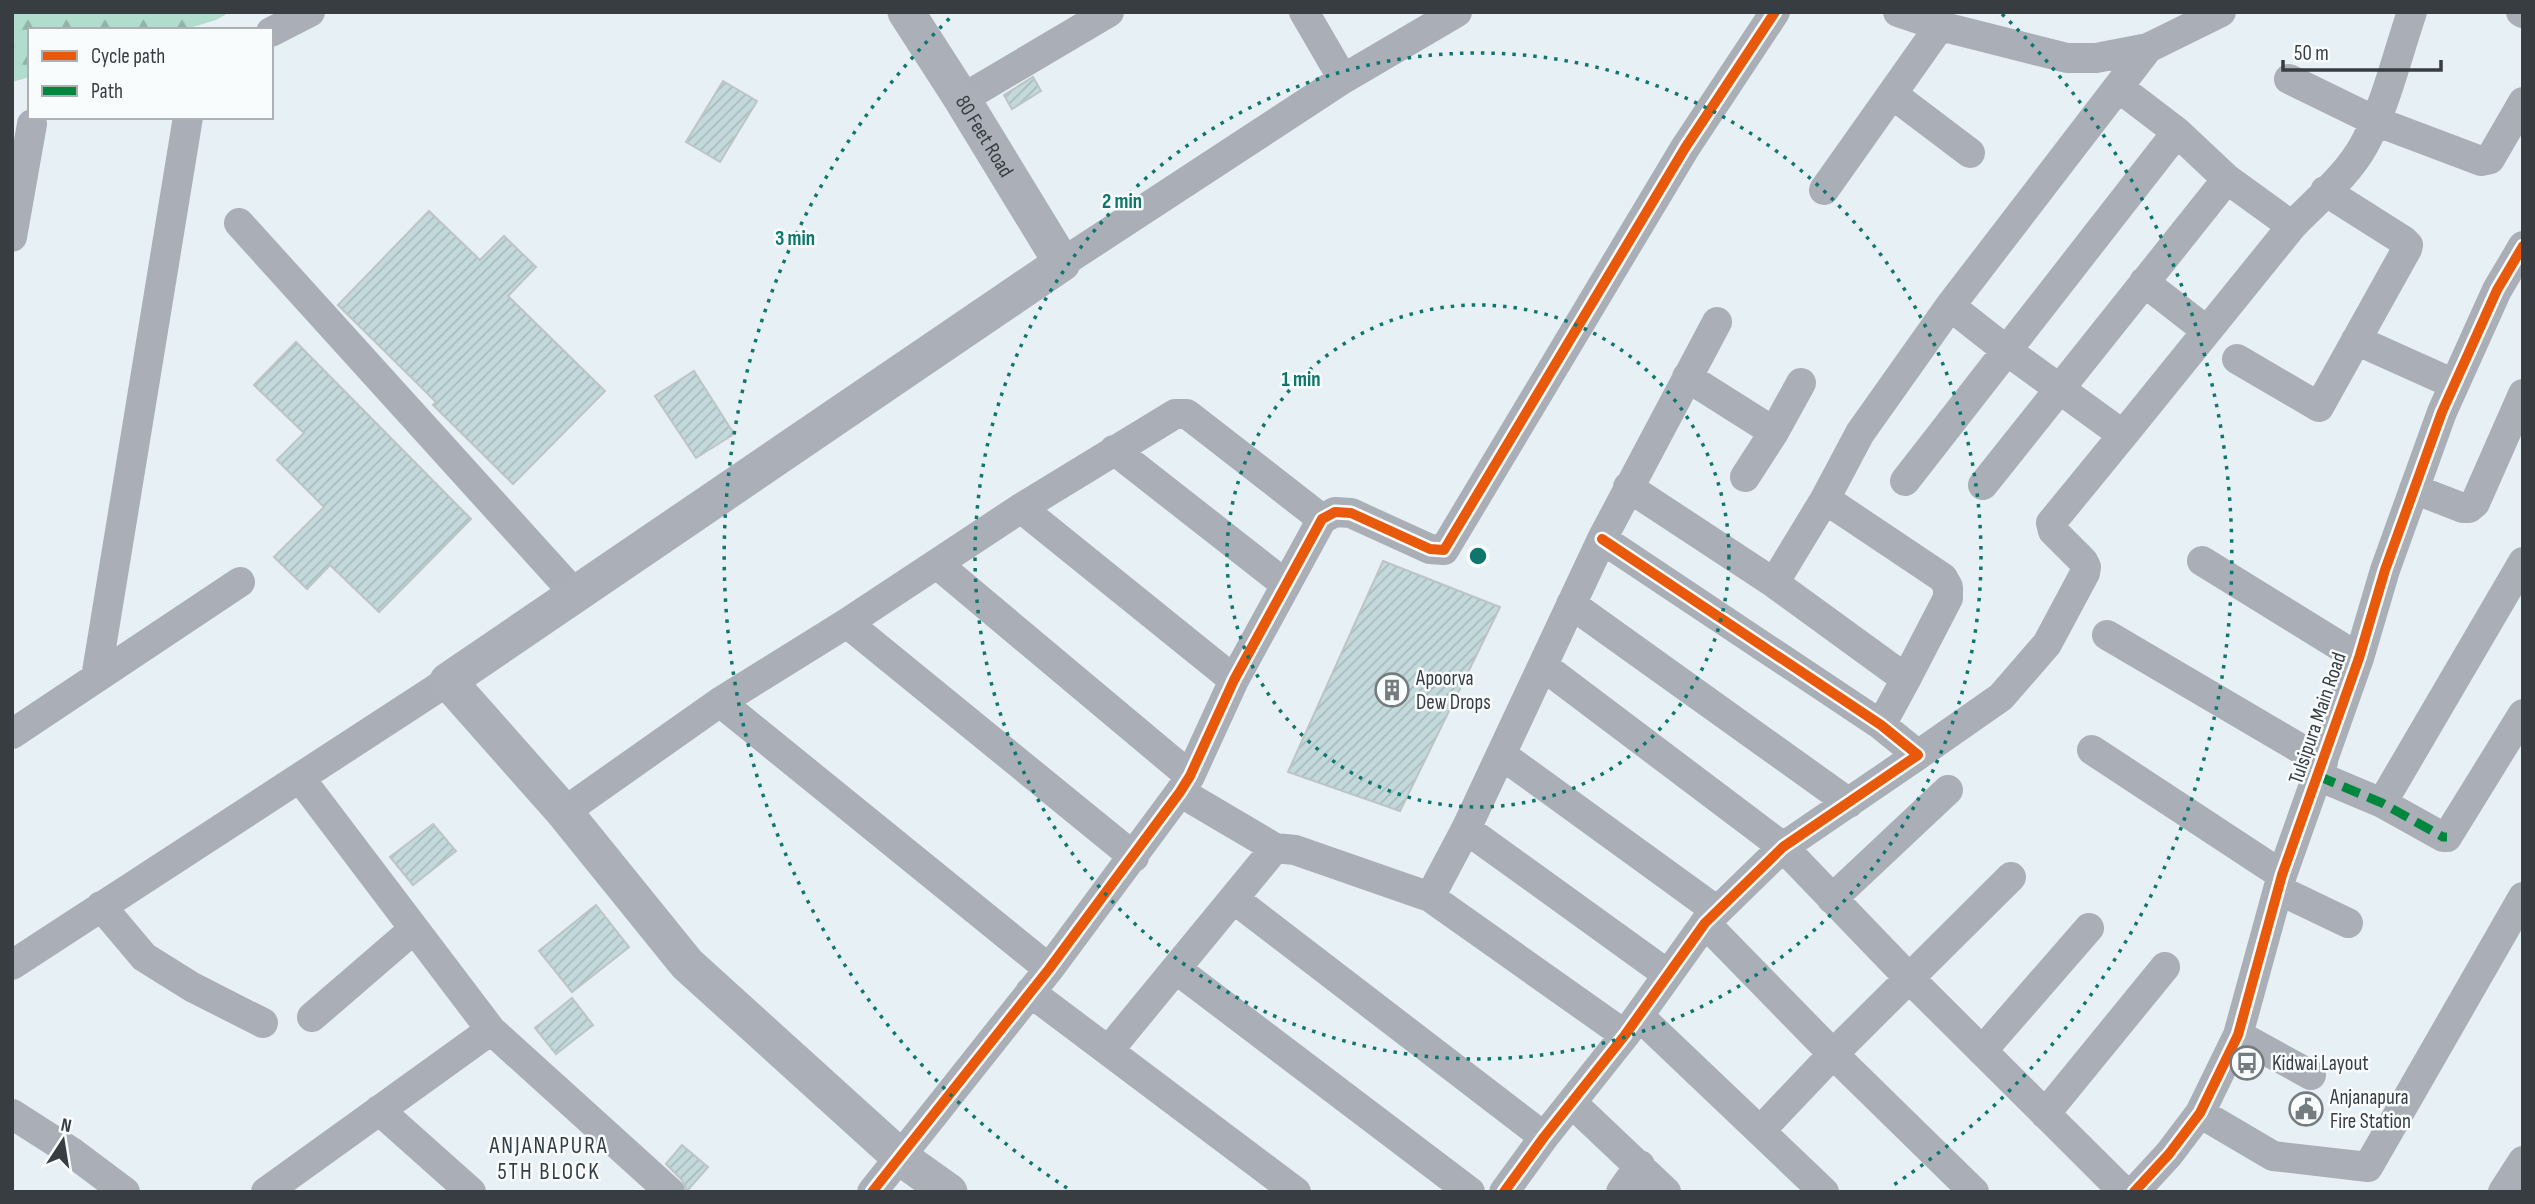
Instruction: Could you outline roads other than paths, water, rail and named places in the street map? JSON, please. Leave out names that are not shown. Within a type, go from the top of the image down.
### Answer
[{"type":"main road","name":"80 Feet Road","points":[[906,12],[1062,263]]},
{"type":"main road","points":[[949,1192],[900,1157],[687,964],[564,812],[448,681],[1062,263]]},
{"type":"street","points":[[273,31],[310,12]]},
{"type":"street","points":[[1304,12],[1343,79]]},
{"type":"street","points":[[1062,263],[1343,79],[1457,12]]},
{"type":"street","points":[[872,1192],[1049,969],[1134,857],[1185,784],[1234,680],[1284,584],[1322,519],[1335,512],[1351,513],[1430,549],[1444,550],[1685,148],[1775,12]]},
{"type":"street","points":[[1898,12],[1940,26],[2067,58],[2096,58],[2148,48],[2221,12]]},
{"type":"street","points":[[1504,1192],[1711,917],[1783,847],[2001,697],[2047,645],[2086,567],[2053,531],[2051,523],[2292,226],[2353,162],[2364,146],[2375,121],[2412,12]]},
{"type":"street","points":[[962,99],[1102,14]]},
{"type":"street","points":[[1824,190],[1940,26]]},
{"type":"street","points":[[1774,583],[1825,499],[1860,433],[1950,306],[2148,48]]},
{"type":"street","points":[[2290,79],[2375,121],[2481,161],[2487,161],[2523,102]]},
{"type":"street","points":[[2118,87],[2177,132],[2227,178],[2292,226]]},
{"type":"street","points":[[1892,93],[1970,153]]},
{"type":"street","points":[[96,678],[188,119]]},
{"type":"street","points":[[12,237],[33,123]]},
{"type":"street","points":[[1905,481],[2177,132]]},
{"type":"street","points":[[1983,485],[2227,178]]},
{"type":"street","points":[[2237,359],[2319,407],[2407,249],[2408,245],[2325,191]]},
{"type":"street","points":[[239,223],[575,594]]},
{"type":"street","name":"Tulsipura Main Road","points":[[2134,1192],[2169,1154],[2200,1113],[2238,1035],[2281,883],[2414,489],[2454,384],[2497,290],[2523,246]]},
{"type":"street","points":[[2144,282],[2207,331]]},
{"type":"street","points":[[1950,306],[2123,435]]},
{"type":"street","points":[[1430,897],[1502,755],[1628,487],[1717,323]]},
{"type":"street","points":[[2356,340],[2454,384]]},
{"type":"street","points":[[1688,377],[1774,432]]},
{"type":"street","points":[[1745,477],[1801,383]]},
{"type":"street","points":[[2414,489],[2469,508],[2474,503],[2523,394]]},
{"type":"street","points":[[564,812],[720,702],[1021,508],[1175,414],[1187,414],[1322,519]]},
{"type":"street","points":[[1114,450],[1284,584]]},
{"type":"street","points":[[1628,487],[1774,583],[1906,678]]},
{"type":"street","points":[[1825,499],[1943,578],[1948,587],[1948,598],[1881,725]]},
{"type":"street","points":[[1021,508],[1234,680]]},
{"type":"street","points":[[1602,539],[1881,725],[1918,755]]},
{"type":"street","points":[[2202,561],[2359,658]]},
{"type":"street","points":[[2382,803],[2523,562]]},
{"type":"street","points":[[937,564],[1185,784],[1275,848],[1296,850],[1430,897],[1632,1025],[1760,1131],[1824,1192]]},
{"type":"street","points":[[12,734],[240,582]]},
{"type":"street","points":[[1571,604],[1849,803]]},
{"type":"street","points":[[847,622],[1134,857]]},
{"type":"street","points":[[2106,635],[2320,769],[2443,837],[2447,837],[2523,714]]},
{"type":"street","points":[[1543,666],[1783,847],[1909,978],[2124,1192]]},
{"type":"street","points":[[12,965],[448,681]]},
{"type":"street","points":[[720,702],[1049,969]]},
{"type":"street","points":[[2092,750],[2281,883],[2348,923]]},
{"type":"street","points":[[1502,755],[1711,917],[1833,1054],[1974,1192]]},
{"type":"street","points":[[300,778],[491,1030],[670,1192]]},
{"type":"street","points":[[1832,899],[1948,790]]},
{"type":"street","points":[[1466,829],[1667,974]]},
{"type":"street","points":[[1109,1050],[1275,848]]},
{"type":"street","points":[[1760,1131],[1833,1054],[2011,877]]},
{"type":"street","points":[[2200,1113],[2273,1156],[2368,1167],[2523,897]]},
{"type":"street","points":[[1234,899],[1545,1136]]},
{"type":"street","points":[[101,906],[144,957],[192,987],[264,1023]]},
{"type":"street","points":[[1982,1051],[2089,928]]},
{"type":"street","points":[[312,1017],[414,929]]},
{"type":"street","points":[[2045,1114],[2165,967]]},
{"type":"street","points":[[1176,969],[1470,1192]]},
{"type":"street","points":[[1030,992],[1296,1192]]},
{"type":"street","points":[[266,1192],[491,1030]]},
{"type":"street","points":[[2238,1035],[2311,1075]]},
{"type":"street","points":[[1572,1103],[1666,1192]]},
{"type":"street","points":[[379,1110],[471,1192]]},
{"type":"street","points":[[12,1114],[73,1153],[125,1192]]},
{"type":"street","points":[[2503,1192],[2523,1161]]},
{"type":"street","points":[[1621,1192],[1640,1165]]},
{"type":"place","name":"Apoorva Dew Drops","points":[[1392,690]]},
{"type":"place","name":"Kidwai Layout","points":[[2247,1063]]},
{"type":"place","name":"Anjanapura Fire Station","points":[[2306,1109]]},
{"type":"district","name":"ANJANAPURA 5TH BLOCK","points":[[549,1158]]}]
